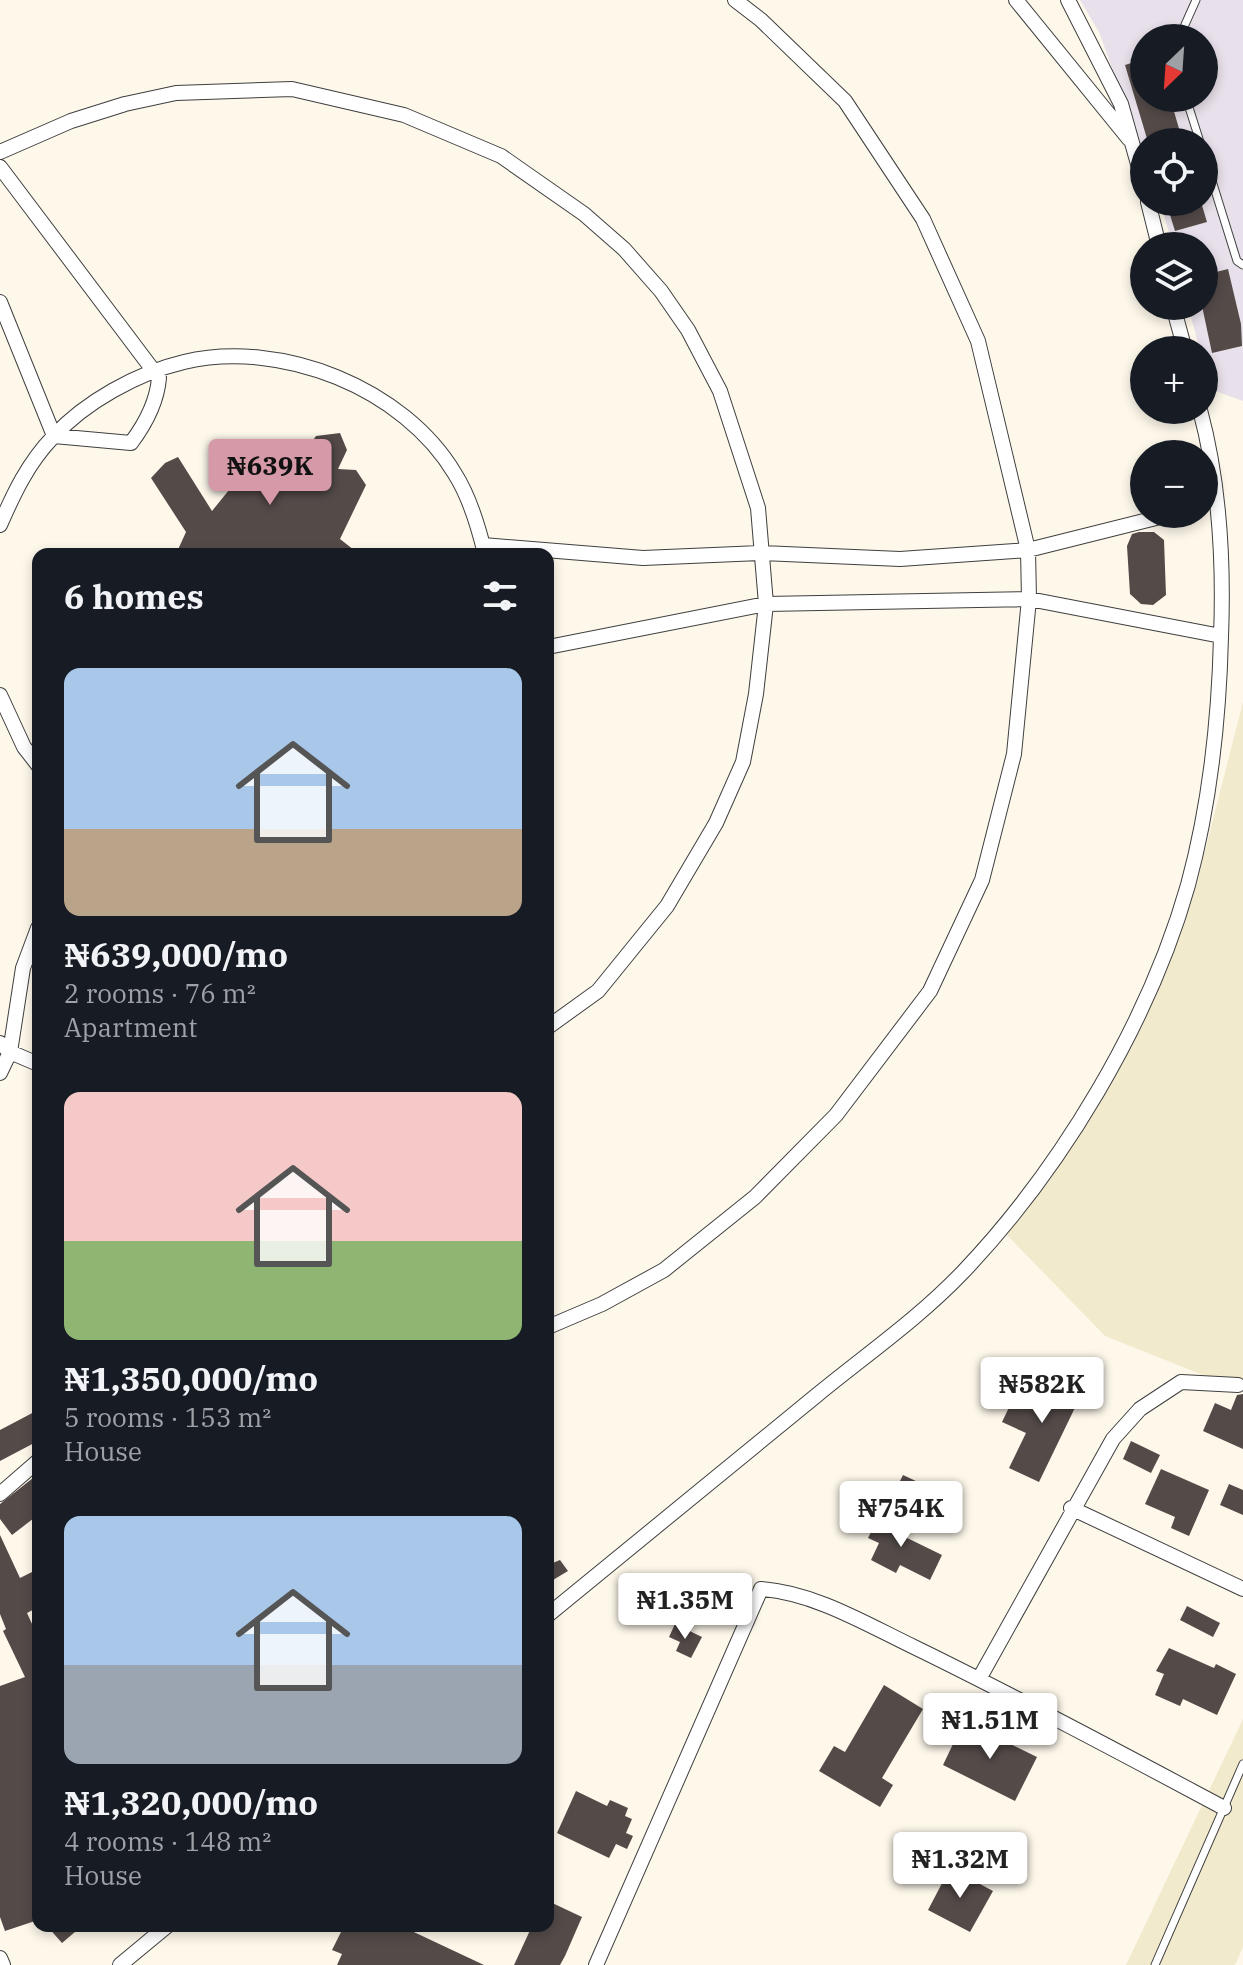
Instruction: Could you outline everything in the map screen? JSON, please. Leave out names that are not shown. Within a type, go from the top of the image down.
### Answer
[{"type":"street","points":[[554,1324],[602,1304],[664,1270],[755,1197],[836,1115],[930,991],[982,880],[1014,754],[1029,599],[1028,550],[978,341],[923,219],[845,101],[761,20],[735,0]]},
{"type":"street","points":[[1016,0],[1130,140]]},
{"type":"street","points":[[1068,0],[1097,52],[1121,104],[1130,132]]},
{"type":"street","points":[[0,152],[71,121],[125,104],[176,93],[292,89],[404,115],[501,156],[584,214],[624,249],[661,291],[688,330],[720,391],[758,508],[766,604],[756,694],[743,762],[716,823],[667,906],[598,991],[554,1023]]},
{"type":"street","points":[[0,167],[159,378],[158,395],[131,443],[54,436]]},
{"type":"street","points":[[0,302],[54,436]]},
{"type":"street","points":[[0,525],[20,480],[54,436],[102,398],[154,371],[186,361],[234,358],[289,362],[355,386],[390,405],[428,439],[456,474],[483,548]]},
{"type":"street","points":[[554,554],[643,558],[760,553],[900,559],[1028,550],[1130,524]]},
{"type":"street","points":[[554,1610],[835,1381],[909,1325],[1031,1196],[1095,1099],[1161,959],[1187,887],[1214,749],[1224,592],[1215,528]]},
{"type":"street","points":[[554,646],[766,604],[1029,599],[1221,636]]},
{"type":"street","points":[[0,695],[24,747],[32,757]]},
{"type":"street","points":[[0,1073],[23,968],[32,944]]},
{"type":"street","points":[[5,1048],[32,1061]]},
{"type":"street","points":[[979,1679],[1071,1508],[1113,1439],[1140,1409],[1181,1382],[1238,1385]]},
{"type":"street","points":[[0,1494],[32,1466]]},
{"type":"street","points":[[1071,1508],[1243,1589]]},
{"type":"street","points":[[596,1965],[761,1589],[785,1591],[847,1615],[979,1679],[1224,1808]]},
{"type":"street","points":[[120,1965],[160,1932]]},
{"type":"street","points":[[0,1958],[3,1965]]},
{"type":"lane","points":[[1185,24],[1196,0]]},
{"type":"lane","points":[[1218,200],[1237,261],[1243,265]]},
{"type":"lane","points":[[1155,1965],[1243,1764]]},
{"type":"shaded area","points":[[1080,0],[1243,0],[1243,401],[1218,392],[1218,336],[1196,336],[1192,320],[1218,320],[1218,232],[1169,232],[1164,216],[1218,216],[1218,128],[1134,128],[1099,32]]},
{"type":"shaded area","points":[[1243,702],[1243,1391],[1105,1336],[1003,1231],[1112,1070],[1196,886]]},
{"type":"shaded area","points":[[1243,1719],[1243,1947],[1235,1965],[1126,1965]]},
{"type":"building","points":[[1130,63],[1130,82],[1125,65]]},
{"type":"building","points":[[1139,112],[1174,112],[1179,128],[1144,128]]},
{"type":"building","points":[[1170,216],[1205,216],[1207,222],[1175,231]]},
{"type":"building","points":[[1228,269],[1241,324],[1242,346],[1218,352],[1218,336],[1208,336],[1205,320],[1218,320],[1218,272]]},
{"type":"building","points":[[340,433],[347,450],[338,469],[356,470],[366,485],[340,539],[351,548],[179,548],[186,532],[151,478],[165,463],[178,457],[212,511],[229,490],[250,490],[272,455],[292,470],[316,436]]},
{"type":"building","points":[[1154,532],[1164,540],[1166,595],[1153,605],[1141,604],[1130,594],[1127,546],[1132,534]]},
{"type":"building","points":[[1056,1373],[1085,1387],[1039,1482],[1009,1468],[1026,1433],[1002,1422],[1015,1395],[1040,1407]]},
{"type":"building","points":[[1243,1394],[1243,1449],[1203,1431],[1215,1403],[1231,1410],[1237,1395]]},
{"type":"building","points":[[32,1413],[32,1444],[0,1461],[0,1430]]},
{"type":"building","points":[[1131,1441],[1160,1455],[1151,1473],[1123,1459]]},
{"type":"building","points":[[1161,1469],[1209,1490],[1189,1536],[1171,1528],[1175,1517],[1145,1504]]},
{"type":"building","points":[[903,1475],[933,1489],[926,1504],[896,1489]]},
{"type":"building","points":[[32,1479],[32,1520],[12,1535],[0,1519],[0,1504]]},
{"type":"building","points":[[1229,1484],[1243,1490],[1243,1515],[1220,1505]]},
{"type":"building","points":[[881,1512],[904,1523],[899,1534],[942,1555],[930,1580],[900,1565],[896,1573],[871,1560],[879,1543],[868,1538]]},
{"type":"building","points":[[0,1535],[20,1578],[32,1572],[32,1610],[27,1613],[32,1624],[32,1922],[5,1931],[0,1917],[0,1686],[25,1677],[3,1631],[6,1629],[0,1614]]},
{"type":"building","points":[[560,1560],[568,1571],[554,1579],[554,1562]]},
{"type":"building","points":[[1187,1606],[1220,1623],[1213,1637],[1180,1620]]},
{"type":"building","points":[[675,1624],[702,1637],[691,1658],[676,1651],[680,1642],[669,1637]]},
{"type":"building","points":[[1169,1648],[1236,1674],[1217,1715],[1183,1699],[1180,1706],[1155,1695],[1164,1674],[1156,1671]]},
{"type":"building","points":[[884,1685],[923,1709],[882,1778],[893,1785],[880,1807],[819,1771],[834,1746],[845,1752]]},
{"type":"building","points":[[964,1721],[1037,1757],[1015,1801],[943,1765]]},
{"type":"building","points":[[576,1791],[607,1806],[610,1800],[628,1808],[625,1816],[632,1819],[626,1833],[633,1836],[627,1849],[616,1844],[609,1858],[557,1833]]},
{"type":"building","points":[[950,1868],[993,1891],[970,1932],[928,1910]]},
{"type":"building","points":[[554,1904],[582,1917],[560,1965],[514,1965],[529,1932],[554,1932]]},
{"type":"building","points":[[52,1932],[75,1932],[62,1943]]},
{"type":"building","points":[[341,1932],[414,1932],[484,1965],[337,1965],[342,1954],[332,1950]]}]
